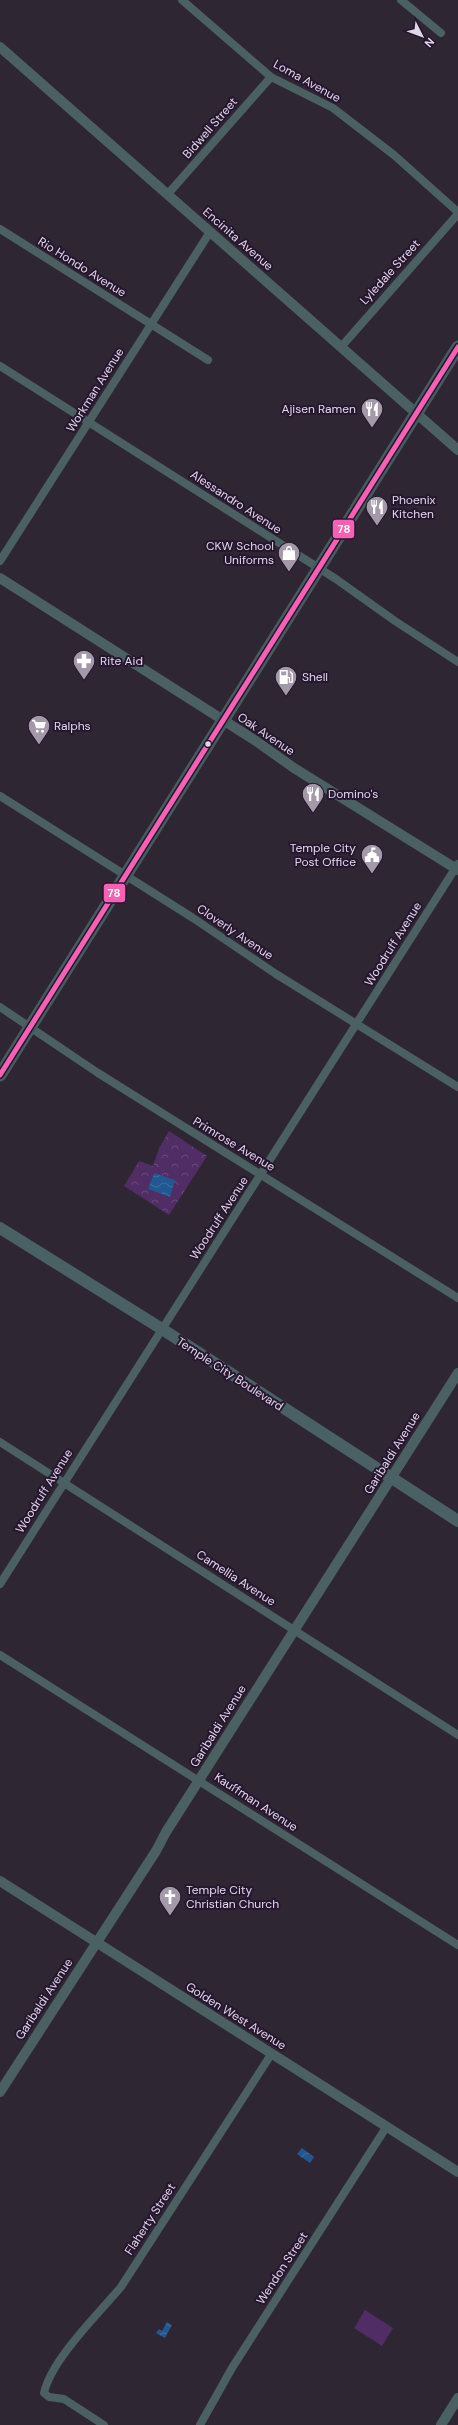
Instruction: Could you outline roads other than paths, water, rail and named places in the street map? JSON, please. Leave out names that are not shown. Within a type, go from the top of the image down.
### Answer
[{"type":"main road","points":[[0,1074],[458,347]]},
{"type":"main road","name":"Temple City Boulevard","points":[[0,1228],[162,1329],[458,1521]]},
{"type":"street","name":"Loma Avenue","points":[[182,0],[271,77],[333,108],[394,155],[458,213]]},
{"type":"street","points":[[401,0],[440,33]]},
{"type":"street","name":"Encinita Avenue","points":[[0,47],[458,450]]},
{"type":"street","name":"Bidwell Street","points":[[167,195],[271,77]]},
{"type":"street","name":"Lyledale Street","points":[[341,346],[458,213]]},
{"type":"street","name":"Rio Hondo Avenue","points":[[0,229],[208,360]]},
{"type":"street","name":"Workman Avenue","points":[[0,561],[210,232]]},
{"type":"street","name":"Alessandro Avenue","points":[[0,366],[318,569],[458,662]]},
{"type":"street","name":"Oak Avenue","points":[[0,578],[223,721],[299,772],[457,867]]},
{"type":"street","name":"Cloverly Avenue","points":[[0,796],[276,974],[458,1087]]},
{"type":"street","name":"Woodruff Avenue","points":[[0,1584],[457,867]]},
{"type":"street","name":"Primrose Avenue","points":[[0,1008],[31,1027],[98,1073],[458,1298]]},
{"type":"street","name":"Garibaldi Avenue","points":[[0,2092],[156,1851],[199,1780],[458,1374]]},
{"type":"street","name":"Camellia Avenue","points":[[0,1442],[458,1735]]},
{"type":"street","name":"Kauffman Avenue","points":[[0,1655],[199,1780],[458,1946]]},
{"type":"street","name":"Golden West Avenue","points":[[0,1881],[458,2172]]},
{"type":"street","name":"Flaherty Street","points":[[104,2425],[64,2399],[49,2397],[44,2393],[49,2380],[77,2338],[121,2287],[272,2053]]},
{"type":"street","name":"Wendon Street","points":[[200,2425],[232,2368],[386,2126]]},
{"type":"street","points":[[443,2424],[458,2398]]},
{"type":"water","points":[[154,1173],[175,1180],[170,1197],[148,1189]]},
{"type":"water","points":[[302,2148],[314,2157],[310,2163],[297,2154]]},
{"type":"water","points":[[167,2322],[172,2325],[165,2338],[156,2333],[159,2329],[162,2331]]},
{"type":"place","name":"Ajisen Ramen","points":[[372,428]]},
{"type":"place","name":"Phoenix Kitchen","points":[[377,526]]},
{"type":"place","name":"CKW School Uniforms","points":[[289,572]]},
{"type":"place","name":"Rite Aid","points":[[84,680]]},
{"type":"place","name":"Shell","points":[[286,696]]},
{"type":"place","name":"Ralphs","points":[[39,746]]},
{"type":"place","name":"Domino's","points":[[313,814]]},
{"type":"place","name":"Temple City Post Office","points":[[372,874]]},
{"type":"place","name":"Temple City Christian Church","points":[[170,1916]]}]
